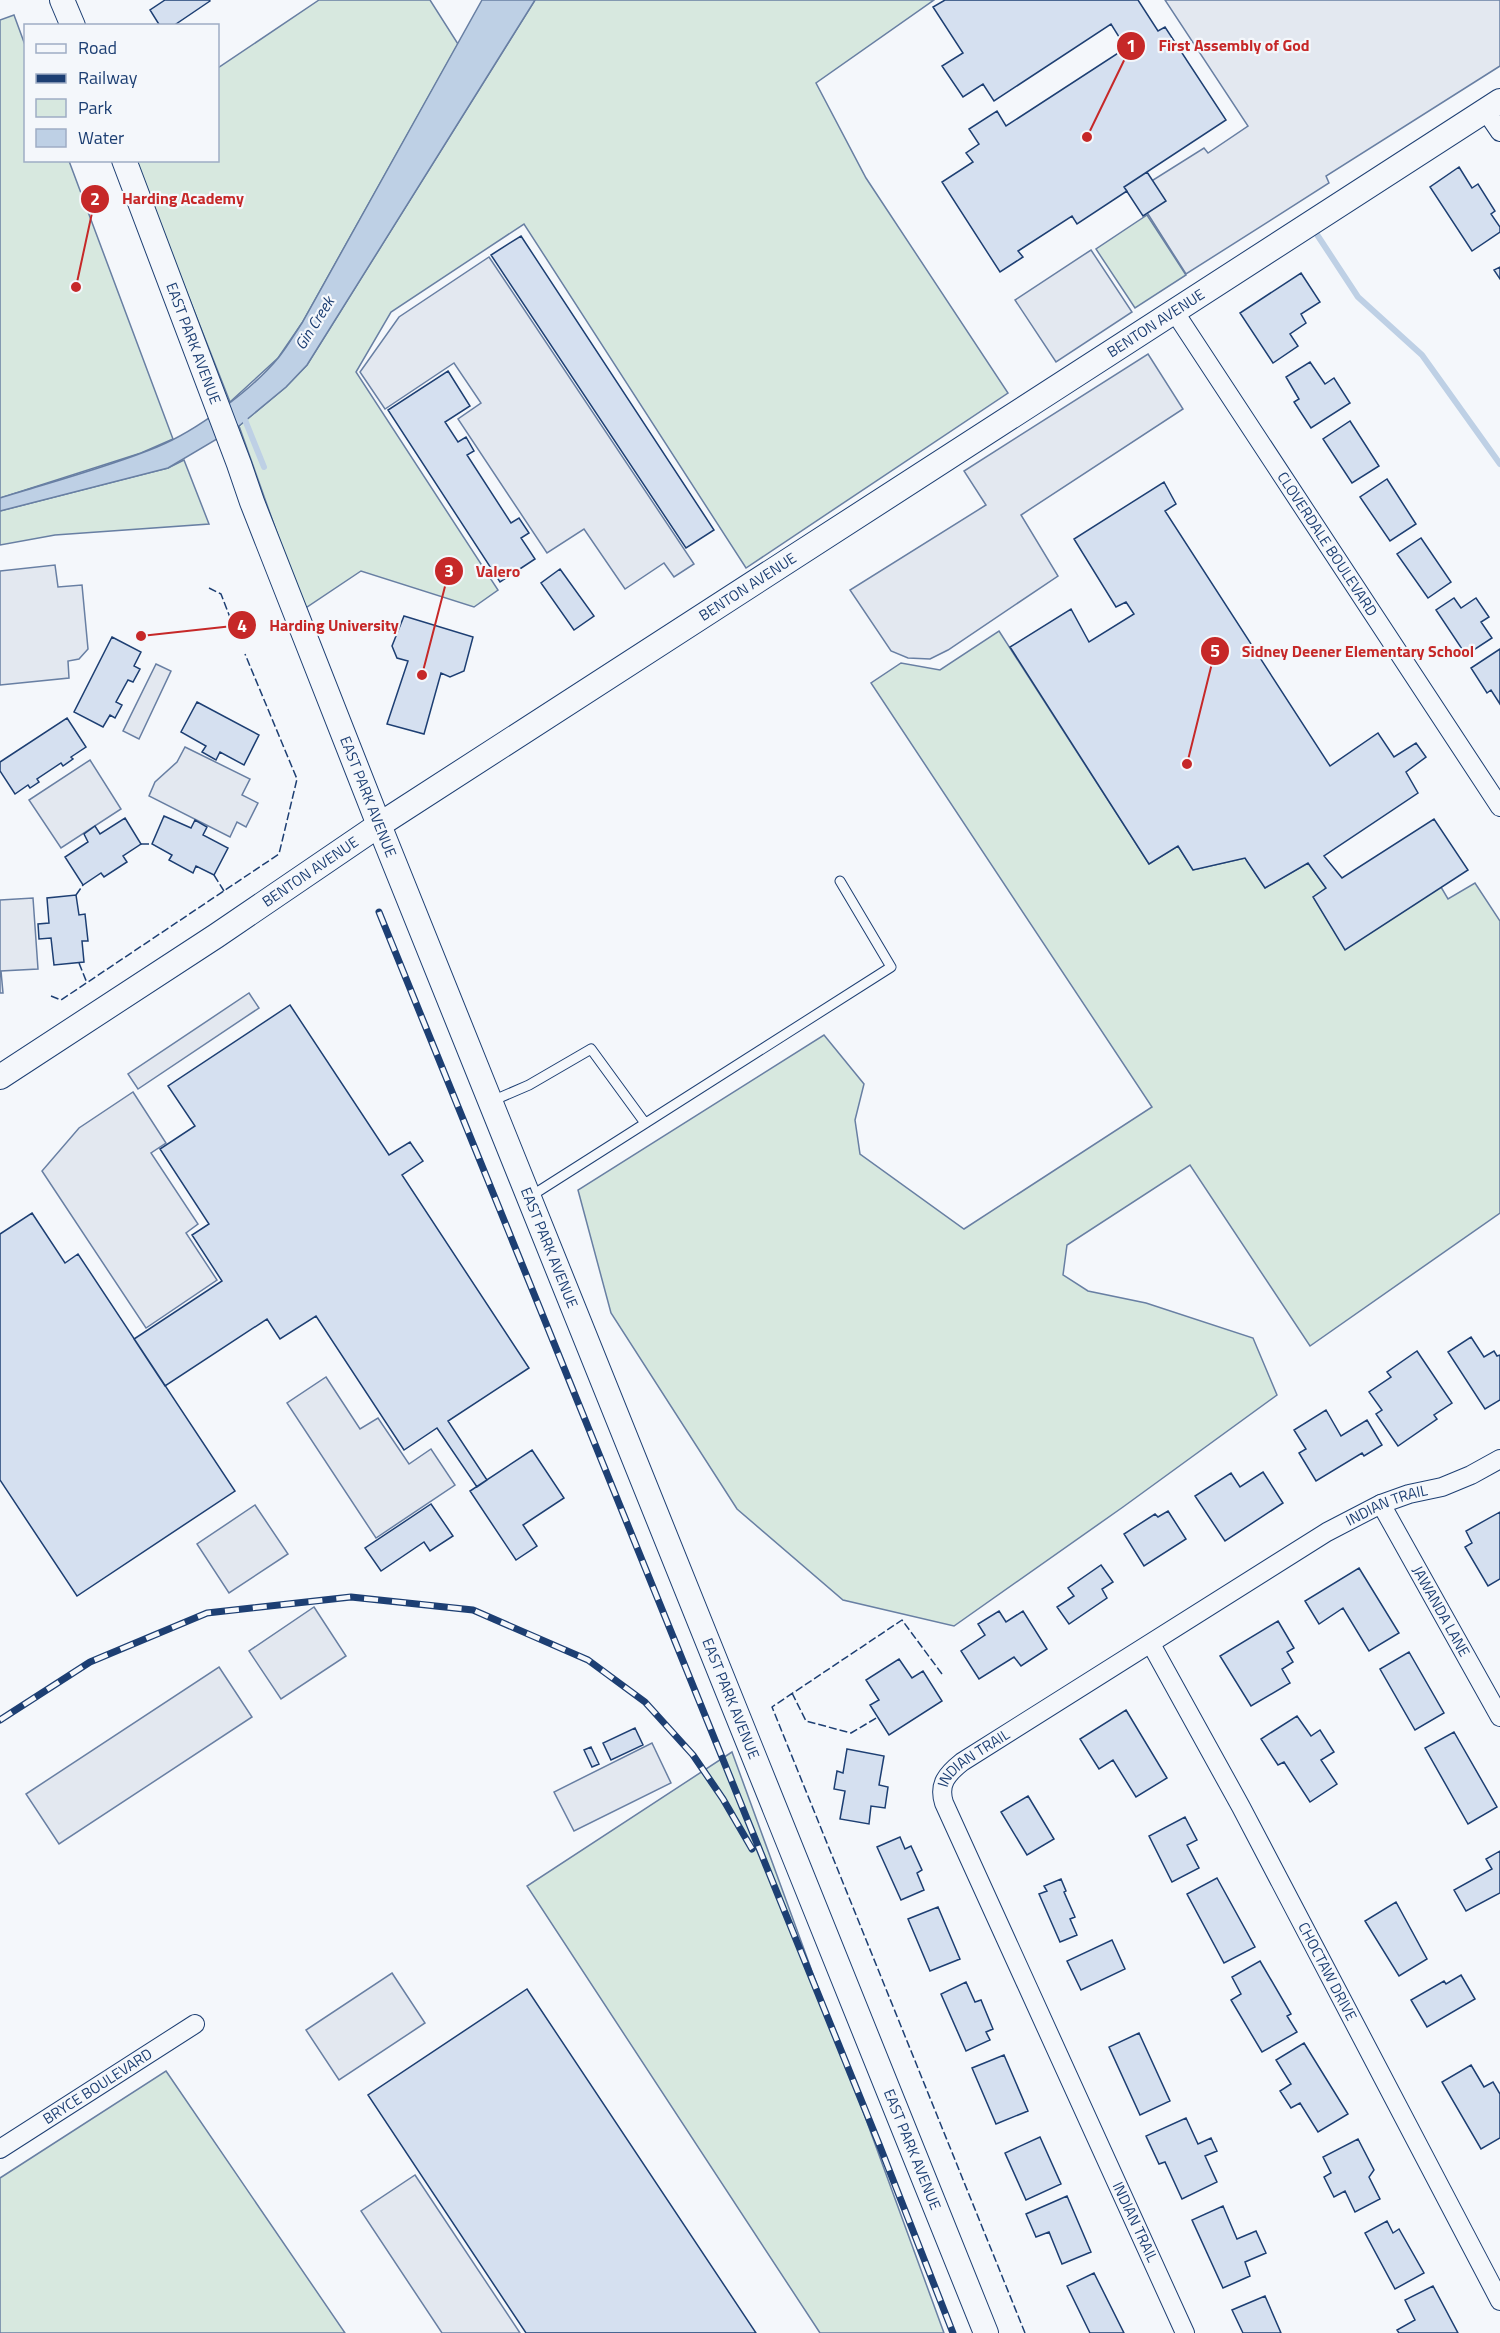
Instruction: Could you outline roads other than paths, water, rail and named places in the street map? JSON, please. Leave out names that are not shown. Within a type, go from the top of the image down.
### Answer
[{"type":"street","points":[[62,0],[72,24]]},
{"type":"street","points":[[1493,106],[1500,132]]},
{"type":"street","name":"BENTON AVENUE","points":[[0,1077],[216,936],[379,825],[1493,106]]},
{"type":"street","name":"EAST PARK AVENUE","points":[[125,162],[240,464],[252,502],[379,825],[986,2333]]},
{"type":"street","name":"CLOVERDALE BOULEVARD","points":[[1174,311],[1500,807]]},
{"type":"street","name":"INDIAN TRAIL","points":[[1185,2333],[940,1792],[943,1782],[950,1771],[962,1762],[1327,1532],[1381,1504],[1409,1494],[1443,1487],[1500,1459]]},
{"type":"street","name":"JAWANDA LANE","points":[[1381,1504],[1500,1717]]},
{"type":"street","name":"CHOCTAW DRIVE","points":[[1151,1644],[1241,1807],[1500,2301]]},
{"type":"street","name":"BRYCE BOULEVARD","points":[[0,2149],[195,2024]]},
{"type":"lane","points":[[529,1197],[891,967],[840,881]]},
{"type":"lane","points":[[490,1102],[529,1085],[591,1048],[645,1123]]},
{"type":"water","name":"Gin Creek","points":[[482,0],[535,0],[307,365],[286,387],[239,426],[168,468],[0,511],[0,498],[119,461],[172,440],[206,420],[239,396],[268,370],[302,323]]},
{"type":"waterway","points":[[1314,230],[1358,297],[1422,355],[1500,464]]},
{"type":"waterway","points":[[243,415],[264,467]]},
{"type":"railway","points":[[379,912],[879,2144],[953,2333]]},
{"type":"railway","points":[[0,1720],[90,1662],[207,1613],[351,1597],[473,1610],[588,1660],[645,1702],[693,1755],[723,1799],[752,1849]]},
{"type":"place","name":"First Assembly of God","points":[[1087,137]]},
{"type":"place","name":"Harding Academy","points":[[76,287]]},
{"type":"place","name":"Harding University","points":[[141,636]]},
{"type":"place","name":"Valero","points":[[422,675]]},
{"type":"place","name":"Sidney Deener Elementary School","points":[[1187,764]]}]
